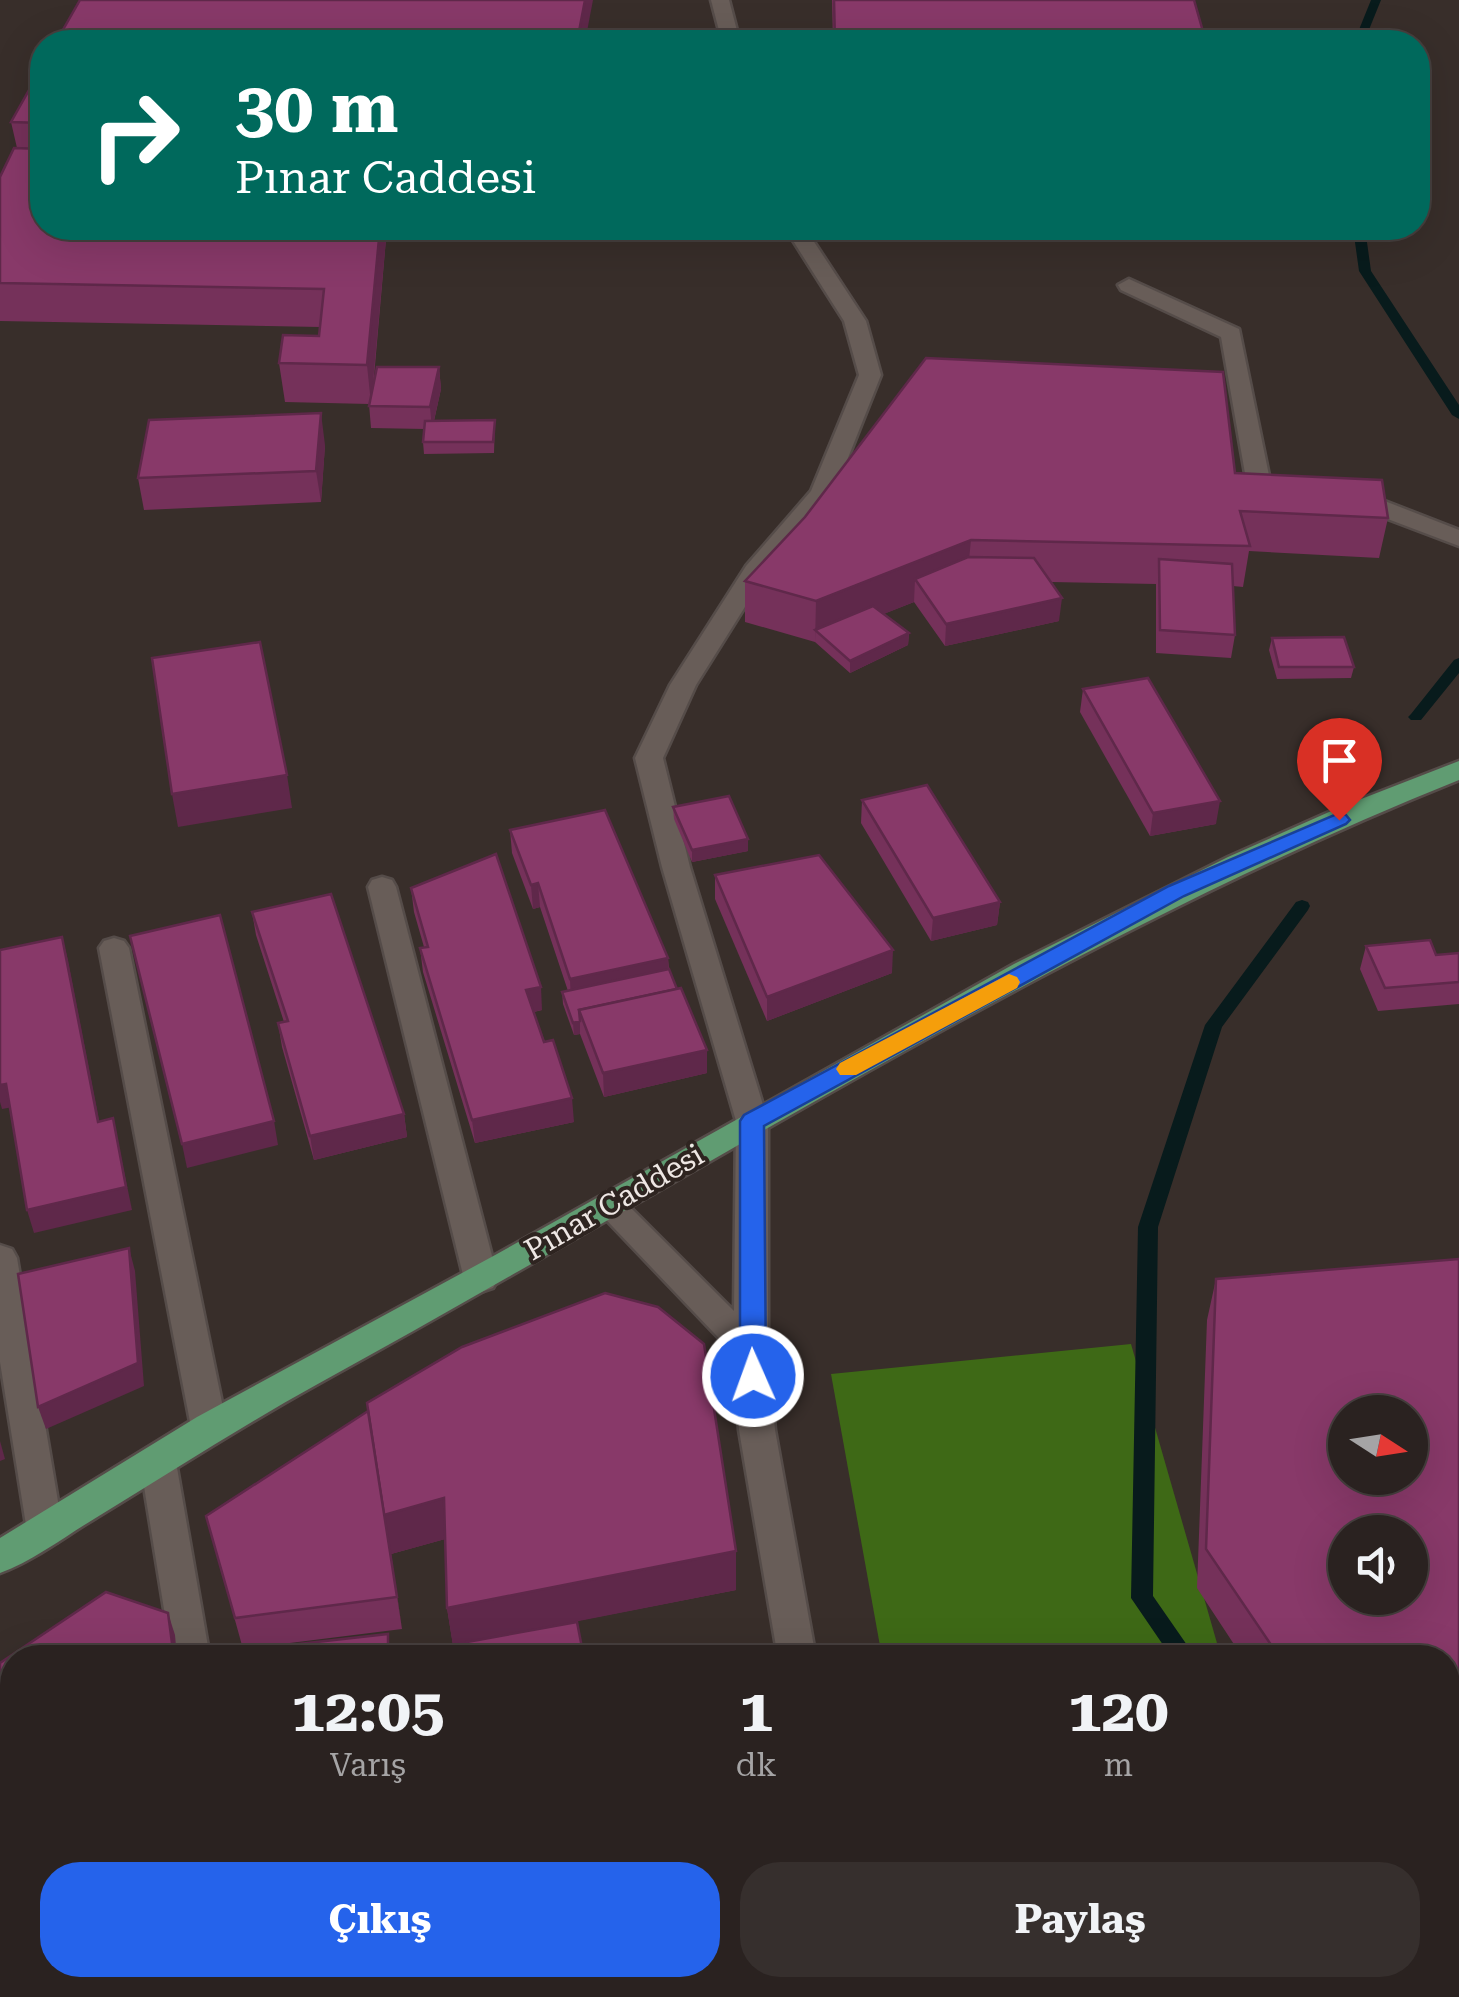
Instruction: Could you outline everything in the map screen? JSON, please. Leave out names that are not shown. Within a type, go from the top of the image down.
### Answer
[{"type":"main road","name":"Pınar Caddesi","points":[[0,1557],[158,1462],[209,1426],[610,1207],[752,1121],[1176,891],[1459,770]]},
{"type":"street","points":[[720,0],[728,30]]},
{"type":"street","points":[[795,1645],[757,1430],[751,1349],[752,1121],[676,866],[649,758],[683,685],[758,566],[822,493],[870,376],[855,321],[803,240]]},
{"type":"street","points":[[1129,285],[1231,334],[1261,496],[1296,499]]},
{"type":"street","points":[[1332,501],[1368,503],[1459,538]]},
{"type":"street","points":[[382,887],[481,1278]]},
{"type":"street","points":[[114,948],[209,1426]]},
{"type":"street","points":[[610,1207],[751,1349]]},
{"type":"street","points":[[0,1258],[45,1531]]},
{"type":"street","points":[[158,1462],[188,1645]]},
{"type":"green space","points":[[1131,1344],[1218,1645],[880,1645],[831,1374]]},
{"type":"building","points":[[80,0],[585,0],[579,30],[63,30]]},
{"type":"building","points":[[834,0],[1194,0],[1203,30],[835,30]]},
{"type":"building","points":[[30,88],[30,123],[11,122]]},
{"type":"building","points":[[14,148],[30,149],[30,240],[379,240],[367,365],[279,363],[283,335],[319,336],[324,289],[0,283],[0,177]]},
{"type":"building","points":[[926,358],[1223,372],[1235,473],[1382,480],[1388,518],[1240,511],[1250,546],[971,540],[816,601],[745,581],[805,517]]},
{"type":"building","points":[[377,367],[439,367],[430,407],[369,406]]},
{"type":"building","points":[[321,413],[316,471],[138,478],[149,420]]},
{"type":"building","points":[[495,420],[493,442],[423,442],[425,421]]},
{"type":"building","points":[[968,557],[1034,558],[1062,598],[946,624],[915,579]]},
{"type":"building","points":[[1159,559],[1232,564],[1235,635],[1160,630]]},
{"type":"building","points":[[873,606],[909,633],[850,661],[815,630]]},
{"type":"building","points":[[1344,637],[1354,667],[1279,667],[1272,638]]},
{"type":"building","points":[[260,642],[287,775],[172,794],[152,658]]},
{"type":"building","points":[[1148,678],[1220,801],[1153,813],[1083,689]]},
{"type":"building","points":[[927,785],[1000,902],[933,918],[862,800]]},
{"type":"building","points":[[729,796],[748,839],[692,850],[673,807]]},
{"type":"building","points":[[605,810],[668,958],[570,979],[538,883],[531,885],[510,830]]},
{"type":"building","points":[[496,854],[541,987],[526,990],[544,1042],[553,1040],[572,1098],[472,1120],[420,948],[428,947],[411,888]]},
{"type":"building","points":[[819,855],[893,950],[767,997],[715,875]]},
{"type":"building","points":[[331,894],[404,1114],[310,1136],[278,1023],[288,1021],[252,912]]},
{"type":"building","points":[[220,915],[274,1121],[182,1144],[130,936]]},
{"type":"building","points":[[62,937],[98,1122],[113,1118],[126,1187],[27,1210],[6,1084],[0,1085],[0,950]]},
{"type":"building","points":[[1430,940],[1436,955],[1459,953],[1459,982],[1385,988],[1366,946]]},
{"type":"building","points":[[669,969],[677,989],[579,1010],[580,1021],[573,1023],[562,992]]},
{"type":"building","points":[[681,988],[707,1050],[603,1073],[579,1010]]},
{"type":"building","points":[[129,1248],[138,1363],[38,1407],[18,1274]]},
{"type":"building","points":[[1459,1259],[1459,1645],[1271,1645],[1206,1549],[1216,1279]]},
{"type":"building","points":[[605,1293],[658,1307],[704,1344],[736,1551],[447,1608],[444,1498],[384,1515],[367,1403],[462,1347]]},
{"type":"building","points":[[368,1411],[397,1597],[235,1618],[206,1516]]},
{"type":"building","points":[[106,1592],[168,1613],[172,1645],[27,1645]]},
{"type":"building","points":[[577,1622],[581,1645],[450,1645]]},
{"type":"building","points":[[388,1634],[388,1645],[290,1645]]},
{"type":"waterway","points":[[1364,30],[1376,0]]},
{"type":"waterway","points":[[1361,240],[1365,271],[1459,415]]},
{"type":"waterway","points":[[1416,717],[1459,663]]},
{"type":"waterway","points":[[1176,1645],[1142,1598],[1148,1227],[1214,1025],[1302,906]]},
{"type":"slow traffic","points":[[848,1069],[1009,982]]},
{"type":"route","points":[[753,1376],[752,1121],[1176,891],[1339,820]]}]
